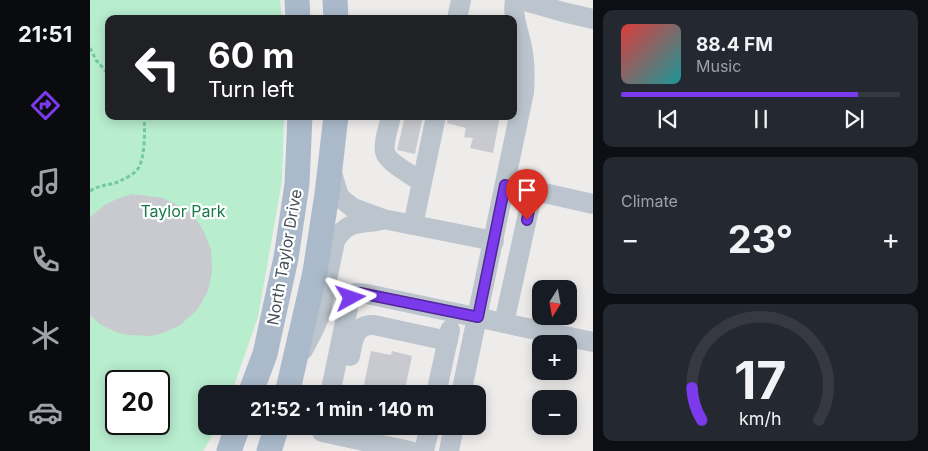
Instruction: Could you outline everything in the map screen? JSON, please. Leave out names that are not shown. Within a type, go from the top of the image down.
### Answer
[{"type":"main road","points":[[297,0],[298,15]]},
{"type":"main road","points":[[335,0],[336,15]]},
{"type":"main road","name":"North Taylor Drive","points":[[253,385],[265,354],[286,258],[297,184],[300,120]]},
{"type":"main road","name":"North Taylor Drive","points":[[289,385],[315,272],[336,120]]},
{"type":"main road","points":[[229,451],[235,435]]},
{"type":"main road","points":[[269,451],[274,435]]},
{"type":"lane","points":[[458,15],[461,0]]},
{"type":"lane","points":[[514,15],[515,0]]},
{"type":"lane","points":[[521,0],[593,18]]},
{"type":"lane","points":[[463,385],[522,106],[525,83],[523,50],[517,29]]},
{"type":"lane","points":[[390,120],[385,154],[390,160],[422,182]]},
{"type":"lane","points":[[413,225],[435,120]]},
{"type":"lane","points":[[330,166],[342,199],[352,207],[383,219],[494,241]]},
{"type":"lane","points":[[505,185],[593,204]]},
{"type":"lane","points":[[504,323],[533,191]]},
{"type":"lane","points":[[294,366],[308,342],[320,315],[335,241],[352,224],[383,219]]},
{"type":"lane","points":[[332,385],[349,303],[355,293],[593,342]]},
{"type":"lane","points":[[438,385],[454,312]]},
{"type":"lane","points":[[344,385],[353,341],[362,327],[370,325],[448,341]]},
{"type":"lane","points":[[336,435],[410,451]]},
{"type":"lane","points":[[424,451],[428,435]]},
{"type":"lane","points":[[449,451],[452,435]]},
{"type":"path","points":[[90,48],[96,60],[105,70]]},
{"type":"path","points":[[90,191],[102,185],[118,182],[133,174],[139,167],[145,138],[144,120]]},
{"type":"green space","name":"Taylor Park","points":[[90,0],[280,0],[282,15],[105,15],[105,120],[284,120],[282,181],[258,317],[234,385],[198,385],[198,435],[213,435],[203,451],[90,451]]},
{"type":"building","points":[[404,120],[422,120],[415,154],[397,150]]},
{"type":"building","points":[[447,120],[499,120],[493,153],[470,148],[473,138],[464,137],[466,128],[447,123]]},
{"type":"building","points":[[132,194],[163,198],[187,210],[204,232],[211,250],[212,271],[208,291],[197,310],[179,326],[151,336],[119,333],[101,325],[90,315],[90,217],[105,205]]},
{"type":"building","points":[[371,351],[391,355],[392,351],[412,356],[406,385],[364,385]]},
{"type":"route","points":[[351,298],[355,293],[360,293],[478,317],[505,185],[533,191],[527,220]]}]
